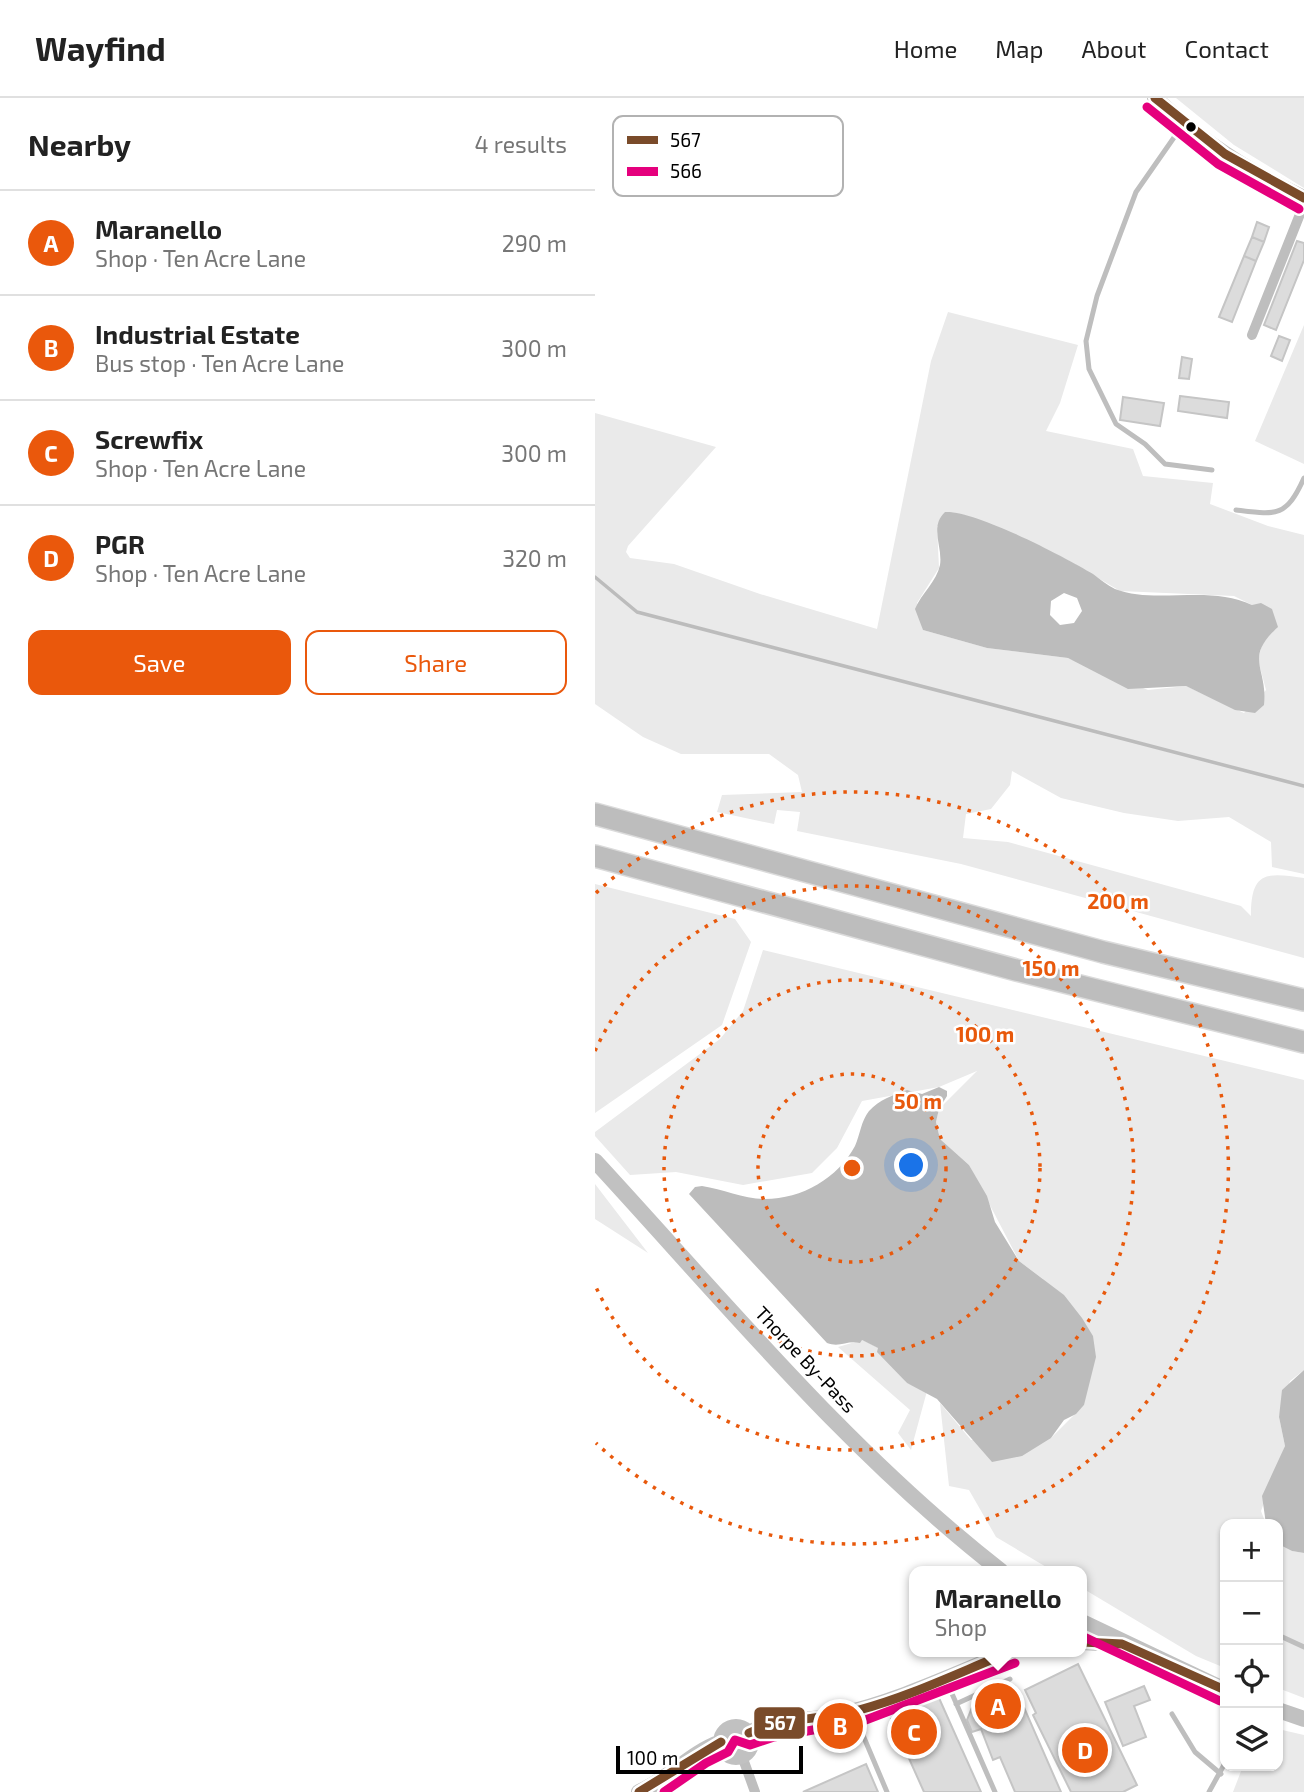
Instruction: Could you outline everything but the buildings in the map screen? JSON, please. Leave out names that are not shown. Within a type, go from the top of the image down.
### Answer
[{"type":"highway","points":[[595,814],[1103,953],[1304,1000]]},
{"type":"highway","points":[[595,856],[1016,970],[1304,1042]]},
{"type":"main road","points":[[1154,98],[1183,124],[1233,160],[1304,198]]},
{"type":"main road","name":"Thorpe By-Pass","points":[[596,1163],[866,1452],[956,1536],[995,1566]]},
{"type":"main road","points":[[1087,1625],[1122,1644],[1220,1688]]},
{"type":"main road","points":[[1087,1642],[1122,1644]]},
{"type":"main road","points":[[749,1733],[763,1726],[852,1711],[998,1657]]},
{"type":"main road","points":[[1283,1712],[1304,1719]]},
{"type":"main road","points":[[738,1726],[749,1733],[752,1744],[742,1756],[730,1756],[721,1742],[722,1736],[731,1727],[738,1726]]},
{"type":"main road","points":[[639,1792],[675,1772],[696,1754],[721,1742]]},
{"type":"street","points":[[1252,335],[1304,204]]},
{"type":"street","points":[[742,1756],[755,1792]]},
{"type":"lane","points":[[1183,124],[1136,192],[1097,296],[1086,341],[1089,369],[1117,424],[1145,444],[1165,464],[1212,470]]},
{"type":"lane","points":[[1236,510],[1274,515],[1287,508],[1304,478]]},
{"type":"lane","points":[[1283,1638],[1304,1647]]},
{"type":"lane","points":[[945,1678],[995,1792]]},
{"type":"lane","points":[[956,1704],[1010,1679]]},
{"type":"lane","points":[[852,1711],[887,1792]]},
{"type":"lane","points":[[1172,1714],[1195,1752],[1221,1774]]},
{"type":"lane","points":[[1209,1792],[1222,1771]]},
{"type":"shaded area","points":[[1176,98],[1304,98],[1304,188],[1234,145]]},
{"type":"shaded area","points":[[948,312],[1078,345],[1060,403],[1046,431],[1133,449],[1143,476],[1213,483],[1210,504],[1268,526],[1304,535],[1304,874],[1272,867],[1271,842],[1229,817],[1178,821],[1124,813],[1061,798],[1012,771],[1010,785],[991,809],[966,814],[963,838],[1008,842],[1241,906],[1251,916],[1254,891],[1263,878],[1279,875],[1304,878],[1304,958],[961,864],[797,831],[800,812],[777,810],[774,824],[717,812],[722,795],[802,792],[798,775],[769,754],[681,754],[643,737],[595,704],[595,413],[716,447],[628,546],[626,552],[630,558],[674,564],[760,594],[877,629],[931,361]],"holes":[[[983,522],[1066,559],[1120,591],[1234,596],[1252,605],[1263,641],[1258,660],[1266,690],[1244,713],[1186,686],[1148,690],[1068,658],[987,648],[923,630],[917,603],[939,568],[937,526]]]},
{"type":"shaded area","points":[[1304,325],[1304,464],[1255,441]]},
{"type":"shaded area","points":[[945,512],[959,513],[998,526],[1062,557],[1115,589],[1148,595],[1218,596],[1252,605],[1261,603],[1272,609],[1278,627],[1262,647],[1259,656],[1264,705],[1255,713],[1235,710],[1186,686],[1128,689],[1068,658],[987,648],[923,630],[915,609],[936,577],[940,565],[937,531],[940,518]],"holes":[[[1064,593],[1077,598],[1082,611],[1074,623],[1060,625],[1050,615],[1051,601]]]},
{"type":"shaded area","points":[[595,884],[735,919],[751,942],[722,1025],[595,1113]]},
{"type":"shaded area","points":[[763,950],[1304,1080],[1304,1370],[1290,1381],[1279,1417],[1285,1446],[1261,1511],[1264,1519],[1220,1519],[1220,1666],[1196,1656],[1087,1591],[1087,1566],[1045,1566],[996,1537],[969,1490],[949,1486],[940,1403],[971,1440],[1051,1438],[1084,1405],[1043,1279],[1019,1261],[969,1165],[940,1139],[936,1122],[939,1109],[977,1071],[939,1087],[862,1101],[837,1148],[812,1173],[743,1185],[676,1172],[630,1175],[595,1136],[595,1132],[720,1039],[743,1011]]},
{"type":"shaded area","points":[[939,1087],[947,1091],[936,1122],[940,1139],[969,1165],[987,1196],[995,1222],[1019,1261],[1064,1295],[1082,1318],[1093,1336],[1096,1357],[1084,1405],[1076,1414],[1064,1420],[1051,1438],[1022,1456],[992,1462],[937,1399],[907,1383],[877,1352],[878,1348],[862,1340],[860,1343],[827,1343],[689,1194],[695,1187],[702,1186],[765,1199],[805,1191],[839,1168],[855,1146],[866,1115],[877,1104],[907,1090],[922,1094]]},
{"type":"shaded area","points":[[595,1184],[648,1253],[595,1219]]},
{"type":"shaded area","points":[[862,1340],[879,1348],[907,1383],[927,1391],[911,1450],[898,1433],[910,1410],[838,1347]]},
{"type":"shaded area","points":[[1304,1370],[1304,1553],[1283,1546],[1283,1519],[1265,1519],[1262,1496],[1285,1446],[1279,1417],[1282,1390]]},
{"type":"shaded area","points":[[1283,1546],[1304,1553],[1304,1698],[1283,1690]]},
{"type":"shaded area","points":[[1283,1730],[1304,1735],[1304,1792],[1233,1792],[1241,1771],[1283,1771]]},
{"type":"waterway","points":[[595,577],[637,612],[1304,786]]},
{"type":"transit line","name":"567","points":[[1155,98],[1225,154],[1304,198]]},
{"type":"transit line","name":"566","points":[[1147,107],[1218,164],[1299,209]]},
{"type":"transit line","name":"566","points":[[1087,1638],[1220,1701]]},
{"type":"transit line","name":"567","points":[[1087,1642],[1122,1644],[1220,1688]]},
{"type":"transit line","name":"567","points":[[749,1733],[776,1724],[845,1713],[878,1704],[998,1657]]},
{"type":"transit line","name":"566","points":[[664,1792],[706,1763],[728,1752],[735,1740],[750,1745],[774,1737],[863,1721],[1015,1663]]},
{"type":"transit line","name":"567","points":[[639,1792],[721,1742]]},
{"type":"place","name":"Maranello","points":[[998,1706]]},
{"type":"place","name":"Industrial Estate","points":[[840,1726]]},
{"type":"place","name":"Screwfix","points":[[914,1732]]},
{"type":"place","name":"PGR","points":[[1085,1750]]}]
